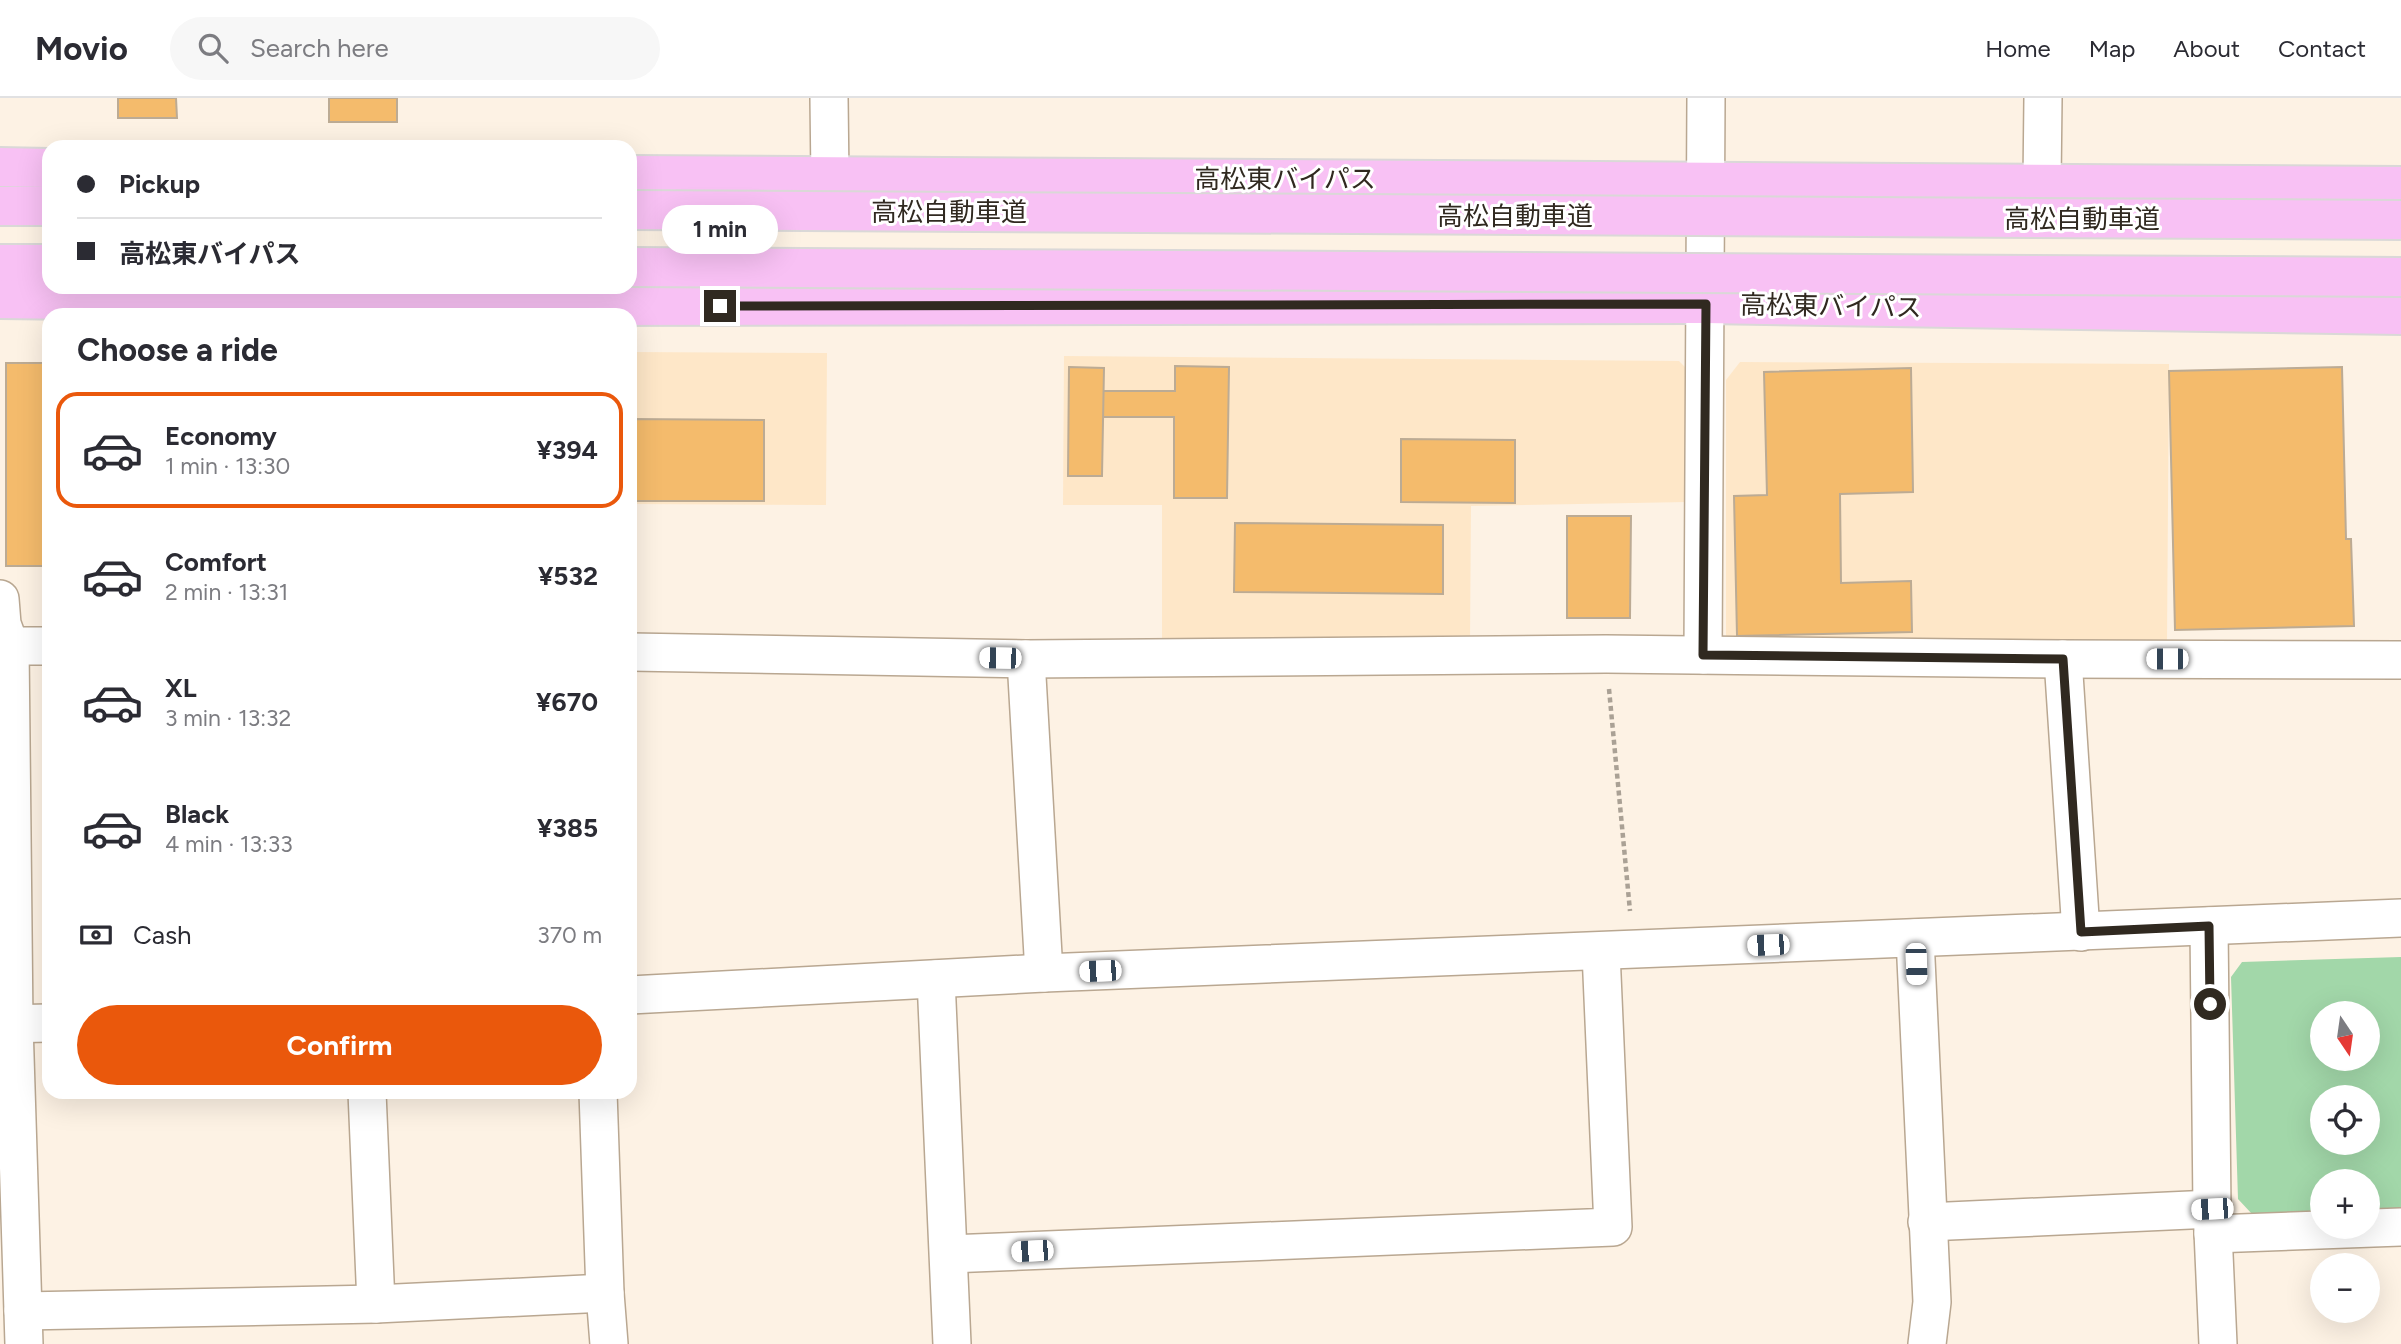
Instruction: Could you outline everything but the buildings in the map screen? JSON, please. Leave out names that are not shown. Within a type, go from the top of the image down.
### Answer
[{"type":"highway","points":[[0,167],[42,168]]},
{"type":"highway","name":"高松東バイパス","points":[[637,176],[2401,186]]},
{"type":"highway","points":[[0,206],[42,206]]},
{"type":"highway","name":"高松自動車道","points":[[637,210],[2401,220]]},
{"type":"highway","points":[[0,264],[42,264]]},
{"type":"highway","points":[[637,267],[2401,276]]},
{"type":"highway","name":"高松東バイパス","points":[[0,299],[455,308]]},
{"type":"highway","name":"高松東バイパス","points":[[637,310],[1706,304],[2401,314]]},
{"type":"street","points":[[829,98],[830,178]]},
{"type":"street","points":[[1703,655],[1706,98]]},
{"type":"street","points":[[2042,183],[2043,98]]},
{"type":"street","points":[[0,599],[2,624],[10,646],[21,1024],[24,1327],[376,1304],[605,1293]]},
{"type":"street","points":[[10,646],[42,646]]},
{"type":"street","points":[[637,652],[1026,659],[1606,654],[2401,660]]},
{"type":"street","points":[[1026,659],[1044,973]]},
{"type":"street","points":[[2063,659],[2081,932]]},
{"type":"street","points":[[637,995],[1044,973],[2401,918]]},
{"type":"street","points":[[2209,926],[2212,1222],[2218,1344]]},
{"type":"street","points":[[1915,938],[1932,1303],[1927,1344]]},
{"type":"street","points":[[949,1254],[1613,1227],[1617,951]]},
{"type":"street","points":[[936,979],[952,1344]]},
{"type":"street","points":[[367,1099],[376,1304]]},
{"type":"street","points":[[598,1099],[609,1344]]},
{"type":"street","points":[[1927,1222],[2212,1222],[2401,1227]]},
{"type":"path","points":[[1606,654],[1617,951]]},
{"type":"shaded area","points":[[637,352],[827,353],[826,505],[637,504]]},
{"type":"shaded area","points":[[1064,356],[1679,361],[1689,371],[1687,502],[1471,506],[1470,641],[1162,640],[1162,505],[1063,505]]},
{"type":"shaded area","points":[[1740,362],[2169,364],[2167,643],[1726,642],[1726,380]]},
{"type":"green space","points":[[2401,957],[2401,1210],[2380,1211],[2380,1169],[2310,1169],[2310,1212],[2252,1214],[2238,1199],[2231,977],[2242,962]]},
{"type":"route","points":[[720,306],[1706,304],[1703,655],[2063,659],[2081,932],[2209,926],[2210,1004]]}]
